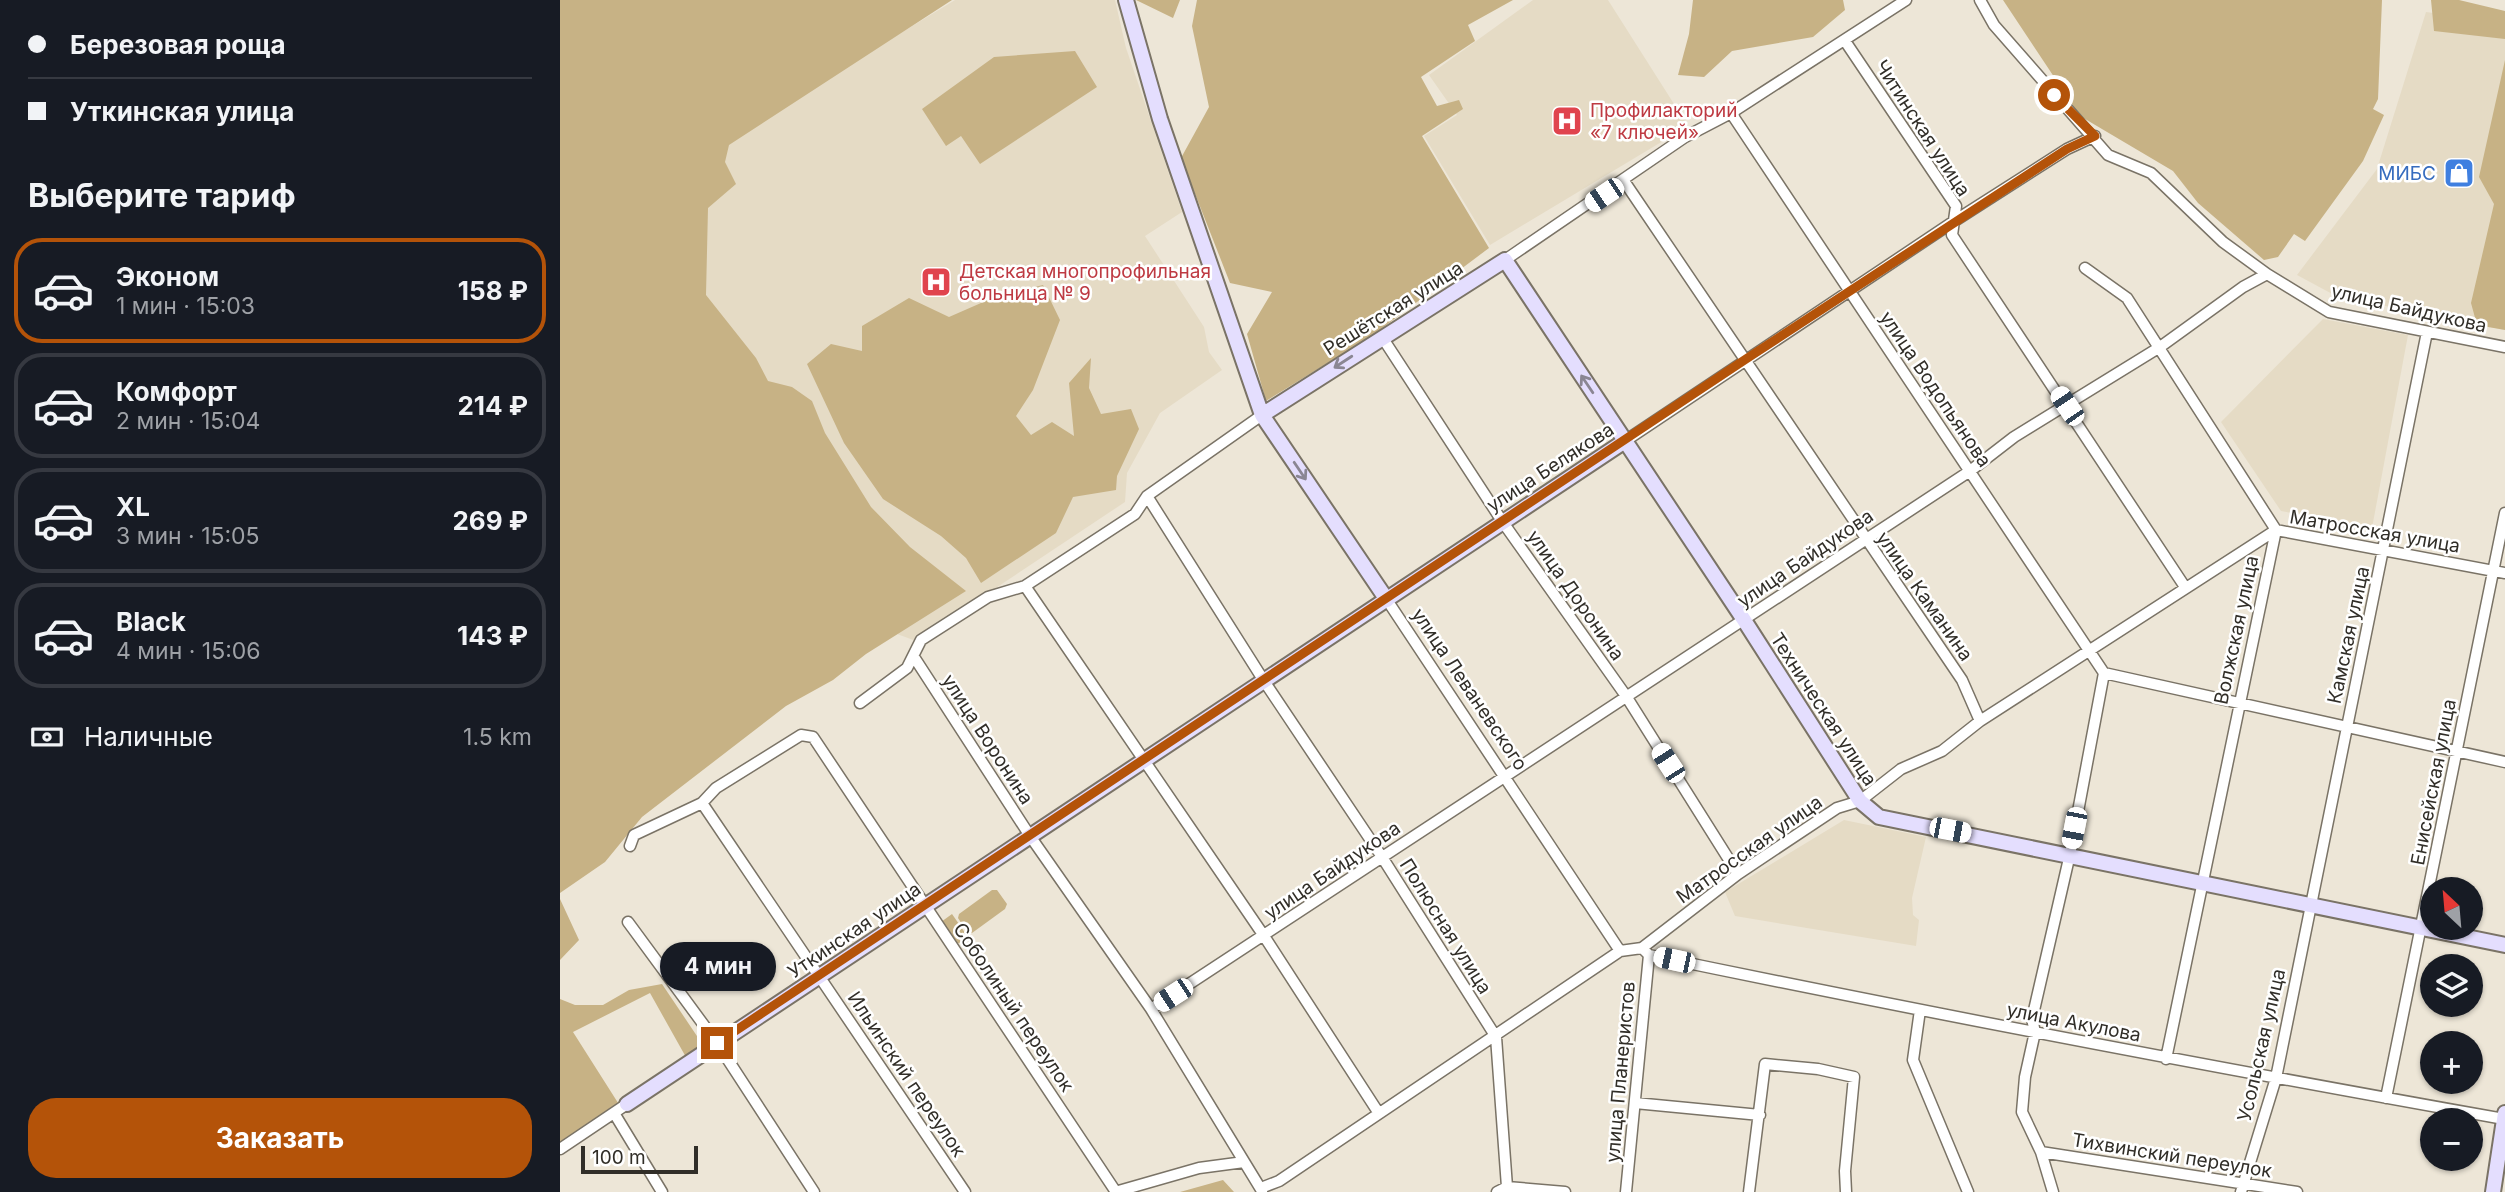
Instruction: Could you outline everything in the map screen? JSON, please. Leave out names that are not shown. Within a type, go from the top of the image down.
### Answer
[{"type":"street","name":"улица Леваневского","points":[[1126,0],[1140,57],[1262,415],[1504,774],[1619,951]]},
{"type":"street","name":"Решётская улица","points":[[860,703],[907,668],[921,640],[988,597],[1025,586],[1135,514],[1147,496],[1262,415],[1504,260],[1624,181],[1685,137],[1731,113],[1906,0]]},
{"type":"street","points":[[1980,0],[1994,25],[2095,136],[2108,155],[2151,173],[2223,242],[2267,274]]},
{"type":"street","name":"Читинская улица","points":[[1845,41],[1956,206],[1952,235],[2185,587]]},
{"type":"street","name":"улица Водопьянова","points":[[1731,113],[2104,673]]},
{"type":"street","name":"улица Белякова","points":[[1030,836],[1956,220],[2067,149],[2095,136]]},
{"type":"street","name":"улица Каманина","points":[[1624,181],[1962,680],[1980,721]]},
{"type":"street","name":"Техническая улица","points":[[1504,260],[1744,620],[1860,801],[1879,817],[2420,927]]},
{"type":"street","points":[[2085,268],[2127,298],[2276,530]]},
{"type":"street","name":"улица Байдукова","points":[[1151,1009],[1504,774],[1970,471],[2014,437],[2160,347],[2244,287],[2267,274],[2329,312],[2505,347]]},
{"type":"street","name":"Камская улица","points":[[2310,905],[2385,549],[2427,332]]},
{"type":"street","name":"улица Доронина","points":[[1381,337],[1502,521],[1626,696],[1738,874]]},
{"type":"street","name":"Полюсная улица","points":[[1147,496],[1496,1037],[1507,1187]]},
{"type":"street","name":"Енисейская улица","points":[[2432,877],[2455,751],[2505,513]]},
{"type":"street","name":"Матросская улица","points":[[1645,952],[1738,874],[1837,808],[1860,801],[1902,769],[1941,751],[1980,721],[2276,530],[2505,573]]},
{"type":"street","name":"Волжская улица","points":[[2166,1059],[2238,702],[2276,530]]},
{"type":"street","points":[[1025,586],[1264,936],[1378,1112]]},
{"type":"street","name":"улица Воронина","points":[[914,657],[1030,836],[1151,1009],[1261,1190]]},
{"type":"street","points":[[2053,1192],[2040,1152],[2022,1112],[2025,1077],[2035,1032],[2032,1019],[2070,854],[2104,673],[2505,762]]},
{"type":"street","name":"Соболиный переулок","points":[[702,803],[716,788],[802,735],[813,737],[1116,1192]]},
{"type":"street","points":[[630,846],[634,835],[702,803]]},
{"type":"street","name":"Ильинский переулок","points":[[702,803],[965,1192]]},
{"type":"street","name":"Уткинская улица","points":[[560,1149],[1030,836]]},
{"type":"street","name":"Усольская улица","points":[[2242,1187],[2276,1078],[2310,905]]},
{"type":"street","points":[[628,922],[717,1043],[814,1192]]},
{"type":"street","name":"Енисейская улица","points":[[2386,1098],[2420,940]]},
{"type":"street","name":"Техническая улица","points":[[2481,940],[2505,945]]},
{"type":"street","points":[[1261,1190],[1279,1181],[1378,1112],[1496,1037],[1619,951],[1645,952]]},
{"type":"street","name":"улица Акулова","points":[[1645,952],[2166,1059],[2504,1116]]},
{"type":"street","name":"улица Планеристов","points":[[1626,1192],[1645,952]]},
{"type":"street","points":[[1920,1010],[1913,1060],[1968,1192]]},
{"type":"street","points":[[1749,1192],[1765,1064],[1818,1069],[1854,1077],[1845,1171],[1846,1192]]},
{"type":"street","points":[[1634,1103],[1760,1115]]},
{"type":"street","points":[[614,1113],[662,1192]]},
{"type":"street","points":[[2493,1192],[2504,1116]]},
{"type":"street","name":"Тихвинский переулок","points":[[2040,1152],[2242,1187],[2297,1192]]},
{"type":"street","points":[[1116,1192],[1199,1168],[1244,1162]]},
{"type":"street","points":[[1497,1192],[1507,1187],[1565,1192]]},
{"type":"shaded area","points":[[560,0],[952,0],[729,145],[725,162],[736,184],[708,208],[706,295],[756,358],[768,381],[792,387],[812,401],[825,433],[871,507],[910,547],[966,591],[866,654],[833,680],[786,706],[642,817],[605,862],[560,893]]},
{"type":"shaded area","name":"Детская многопрофильная больница № 9","points":[[955,0],[1115,0],[1126,48],[1182,212],[1145,236],[1204,327],[1209,352],[1222,370],[1160,413],[1127,473],[1125,502],[916,641],[889,631],[792,627],[669,174]]},
{"type":"shaded area","points":[[1136,0],[1180,0],[1173,18]]},
{"type":"shaded area","points":[[1197,0],[1513,0],[1468,25],[1475,41],[1421,77],[1437,106],[1459,100],[1463,109],[1422,136],[1489,248],[1373,335],[1266,401],[1247,334],[1272,292],[1230,283],[1181,158],[1209,107],[1192,26]]},
{"type":"shaded area","name":"Профилакторий «7 ключей»","points":[[1533,0],[1608,0],[1688,126],[1490,245],[1424,136],[1457,115],[1429,75]]},
{"type":"shaded area","points":[[1693,0],[1843,0],[1845,10],[1813,37],[1732,51],[1704,77],[1678,75],[1689,34]]},
{"type":"shaded area","points":[[2003,0],[2382,0],[2378,99],[2373,109],[2384,115],[2363,161],[2305,241],[2294,234],[2278,257],[2264,260],[2198,203],[2173,171],[2080,116]]},
{"type":"shaded area","points":[[2431,0],[2459,0],[2505,11],[2505,39],[2434,31]]},
{"type":"shaded area","points":[[2426,12],[2505,23],[2505,330],[2336,296],[2297,275],[2377,169]]},
{"type":"shaded area","points":[[1075,51],[1097,87],[980,164],[961,136],[946,146],[922,109],[994,57]]},
{"type":"shaded area","points":[[2505,60],[2505,330],[2477,325],[2471,303],[2494,204],[2479,177]]},
{"type":"shaded area","points":[[1043,285],[1060,320],[1033,390],[1016,416],[1031,435],[1052,422],[1074,436],[1069,383],[1091,358],[1089,388],[1101,414],[1131,409],[1139,429],[1117,476],[1116,490],[1073,497],[1056,533],[981,583],[966,558],[941,536],[883,499],[844,443],[807,364],[831,344],[862,351],[862,326],[909,298],[949,317],[997,296]]},
{"type":"shaded area","points":[[2323,319],[2408,335],[2372,528],[2281,511],[2221,422]]},
{"type":"shaded area","points":[[1844,820],[1926,837],[1912,898],[1913,915],[1919,920],[1916,946],[1735,916],[1725,892]]},
{"type":"shaded area","points":[[992,890],[997,890],[1007,904],[1005,909],[972,933],[967,932],[958,918],[959,914]]},
{"type":"shaded area","points":[[560,899],[579,940],[560,960]]},
{"type":"shaded area","points":[[952,914],[968,937],[956,945],[941,922]]},
{"type":"shaded area","points":[[662,984],[705,1048],[687,1059],[650,993],[573,1032],[620,1106],[560,1145],[560,999],[575,1005],[603,1005],[629,990]]},
{"type":"shaded area","points":[[1223,1180],[1234,1192],[1180,1192]]},
{"type":"place","name":"Профилакторий «7 ключей»","points":[[1567,121]]},
{"type":"place","name":"МИБС","points":[[2459,173]]},
{"type":"place","name":"Детская многопрофильная больница № 9","points":[[936,282]]},
{"type":"route","points":[[717,1043],[1956,220],[2067,149],[2095,136],[2054,95]]}]
